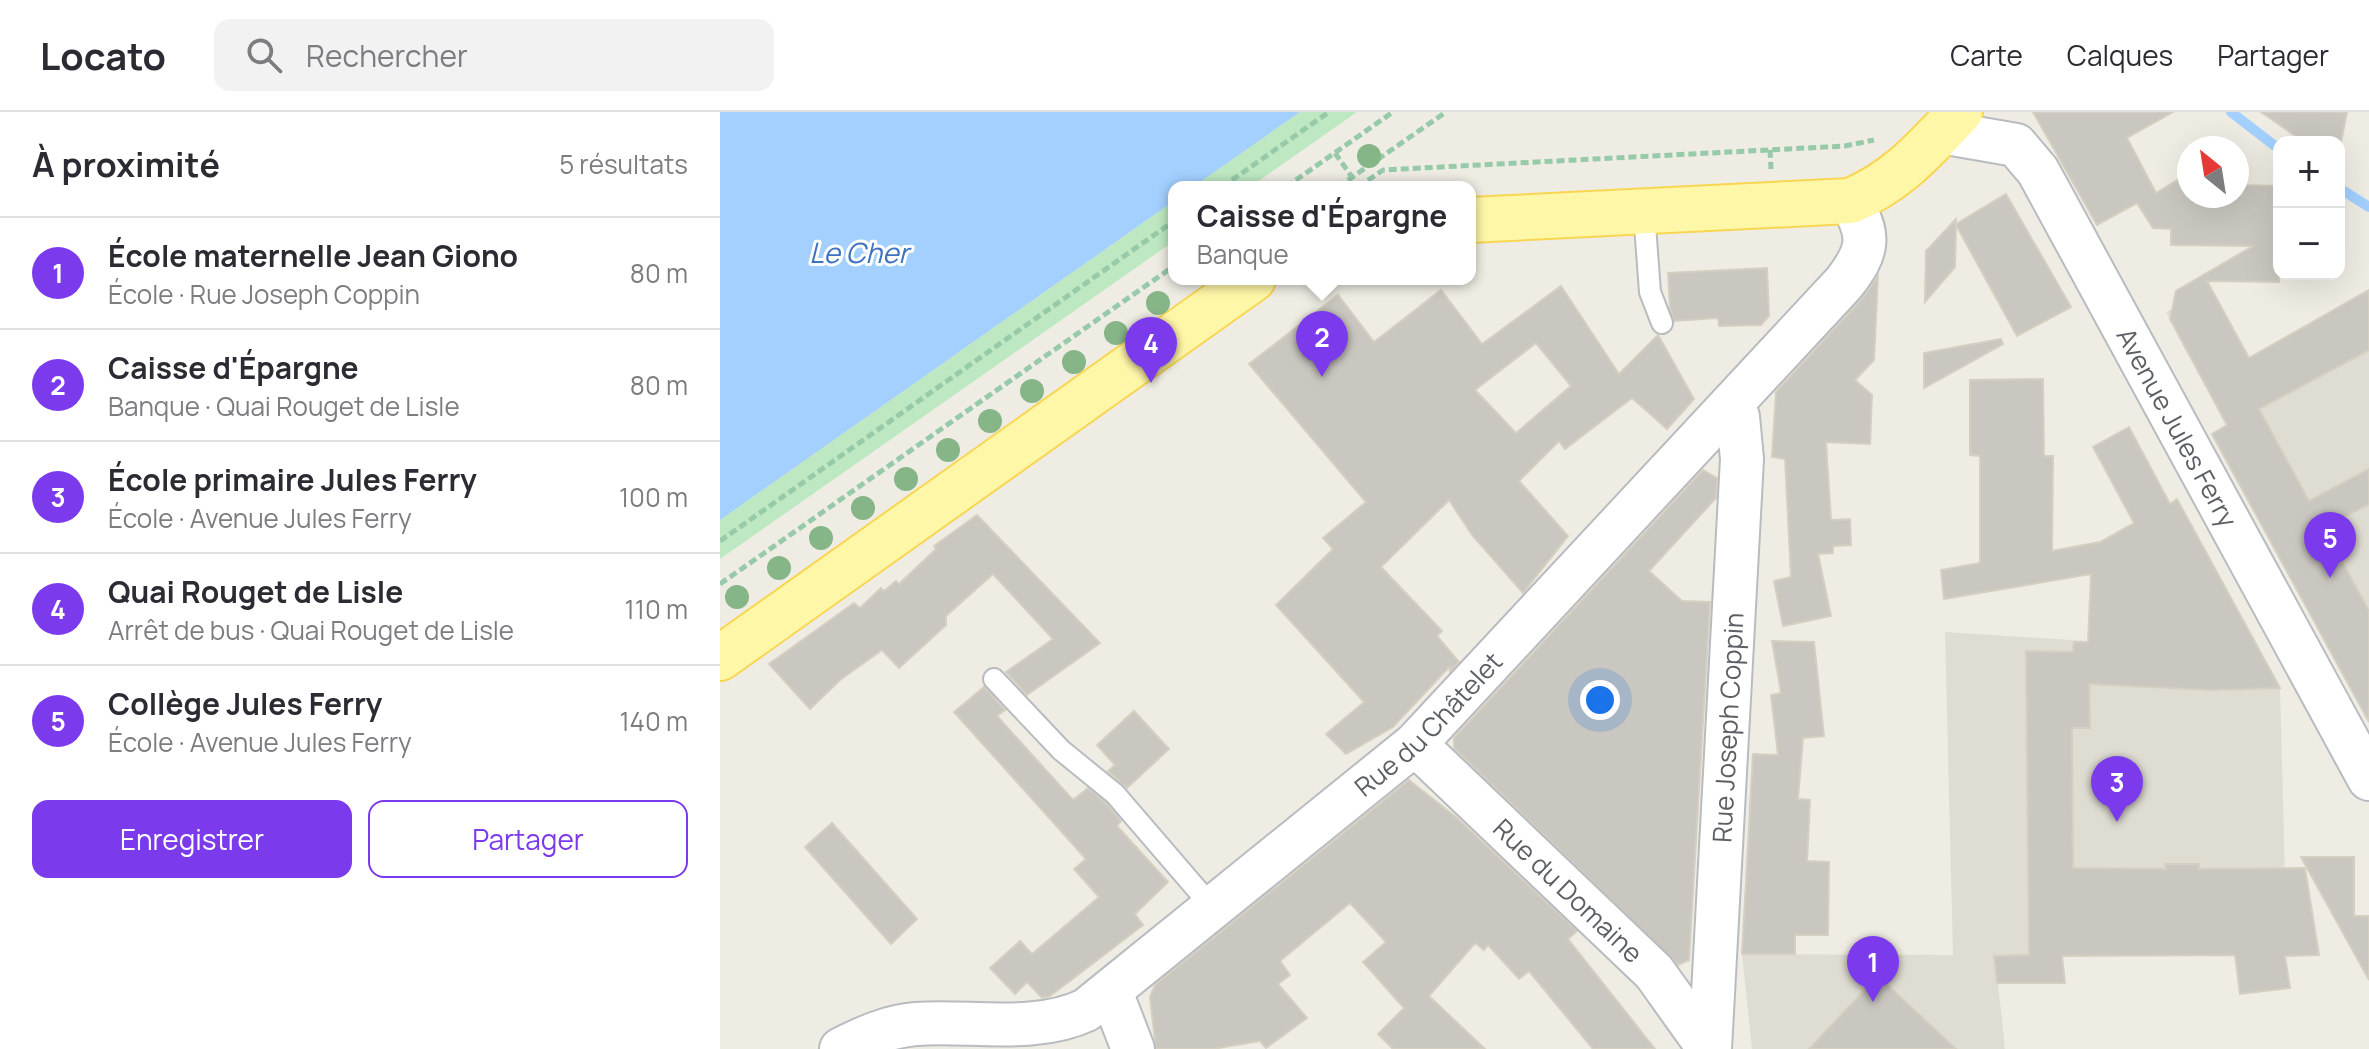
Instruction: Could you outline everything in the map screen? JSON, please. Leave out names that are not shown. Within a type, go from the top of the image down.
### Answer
[{"type":"main road","points":[[1476,220],[1850,201],[1879,189],[1900,173],[1951,122]]},
{"type":"main road","points":[[720,658],[1245,285]]},
{"type":"street","name":"Avenue Jules Ferry","points":[[1951,122],[2011,129],[2038,171],[2369,779]]},
{"type":"street","name":"Rue du Châtelet","points":[[841,1049],[883,1030],[914,1024],[1049,1021],[1071,1017],[1111,992],[1415,744],[1730,408],[1861,260],[1865,241],[1862,220],[1850,201]]},
{"type":"street","name":"Rue Joseph Coppin","points":[[1709,1049],[1742,459],[1738,417],[1730,408]]},
{"type":"street","name":"Rue du Domaine","points":[[1415,744],[1654,972],[1709,1049]]},
{"type":"street","points":[[1111,992],[1133,1049]]},
{"type":"lane","points":[[1644,212],[1650,292],[1662,323]]},
{"type":"lane","points":[[994,679],[1061,750],[1115,794],[1213,908]]},
{"type":"path","points":[[1231,181],[1329,112]]},
{"type":"path","points":[[1295,181],[1393,112]]},
{"type":"path","points":[[1346,181],[1446,112]]},
{"type":"path","points":[[1367,181],[1383,170],[1845,146],[1874,139],[1900,173]]},
{"type":"path","points":[[1335,153],[1355,181]]},
{"type":"path","points":[[720,541],[1168,225]]},
{"type":"path","points":[[720,584],[1168,270]]},
{"type":"shaded area","points":[[2188,284],[2217,299],[2249,357],[2369,290],[2369,722],[2227,425],[2166,312],[2175,308],[2176,291]]},
{"type":"shaded area","points":[[1945,632],[2260,652],[2280,688],[2287,956],[1995,955],[2005,1049],[1752,1049],[1742,954],[1953,955]]},
{"type":"green space","points":[[1300,112],[1357,112],[1259,181],[1202,181]]},
{"type":"green space","points":[[1168,205],[1168,245],[720,559],[720,520]]},
{"type":"water","name":"Le Cher","points":[[720,112],[1300,112],[1202,181],[1168,181],[1168,205],[720,520]]},
{"type":"building","points":[[2033,112],[2173,112],[2127,138],[2156,193],[2177,180],[2177,208],[2249,208],[2249,185],[2273,186],[2273,280],[2279,282],[2207,281],[2249,358],[2369,290],[2369,350],[2259,409],[2309,501],[2369,469],[2369,504],[2324,528],[2369,611],[2369,722],[2212,434],[2227,425],[2170,319],[2176,291],[2253,246],[2171,245],[2171,229],[2153,228],[2137,203],[2097,225]]},
{"type":"building","points":[[2261,112],[2347,112],[2342,136],[2295,136]]},
{"type":"building","points":[[2006,194],[2071,307],[2017,336],[1956,225],[1955,267],[1925,302],[1926,251],[1956,219],[1956,224]]},
{"type":"building","points":[[1767,268],[1769,316],[1761,325],[1719,326],[1718,318],[1674,321],[1668,273]]},
{"type":"building","points":[[1878,276],[1874,360],[1855,380],[1872,395],[1870,444],[1826,442],[1831,520],[1850,519],[1851,545],[1833,546],[1833,553],[1818,554],[1831,616],[1783,626],[1774,581],[1791,577],[1785,459],[1772,457],[1776,392],[1862,299]]},
{"type":"building","points":[[1561,286],[1619,374],[1658,335],[1694,399],[1667,429],[1632,398],[1565,449],[1559,441],[1519,481],[1568,536],[1523,593],[1472,535],[1449,500],[1381,567],[1442,631],[1437,636],[1459,662],[1450,671],[1450,666],[1393,727],[1346,754],[1326,734],[1364,702],[1276,605],[1333,549],[1323,538],[1366,502],[1249,364],[1338,295],[1374,342],[1441,290],[1482,344]],"holes":[[[1536,343],[1571,386],[1516,433],[1475,390]]]},
{"type":"building","points":[[2001,339],[2003,344],[1924,388],[1924,353]]},
{"type":"building","points":[[2043,379],[2044,456],[2053,456],[2052,551],[2100,542],[2134,523],[2093,447],[2129,427],[2170,504],[2177,499],[2280,688],[2211,690],[2089,684],[2090,728],[2072,728],[2073,868],[2166,869],[2165,864],[2199,864],[2199,869],[2305,868],[2319,955],[2285,956],[2290,988],[2240,994],[2235,955],[2062,956],[2065,983],[1997,983],[1994,956],[2029,955],[2026,651],[2073,652],[2074,642],[2088,642],[2091,574],[1944,599],[1941,570],[1980,563],[1980,456],[1970,455],[1970,380]]},
{"type":"building","points":[[1703,470],[1717,478],[1716,498],[1649,571],[1682,601],[1710,602],[1689,960],[1678,965],[1454,748],[1454,738]]},
{"type":"building","points":[[977,515],[1100,643],[1027,695],[1006,672],[1053,639],[993,574],[946,616],[946,625],[899,668],[882,650],[840,680],[810,709],[769,664],[854,603],[860,608],[881,588],[884,591],[896,581],[899,584],[936,549],[934,546]]},
{"type":"building","points":[[1772,641],[1814,642],[1824,736],[1803,738],[1798,799],[1810,800],[1807,861],[1829,862],[1828,935],[1795,935],[1795,954],[1742,954],[1753,754],[1778,755],[1771,695],[1781,693]]},
{"type":"building","points":[[984,687],[1005,710],[997,716],[1073,800],[1088,788],[1106,803],[1121,821],[1117,826],[1168,882],[1135,914],[1143,925],[1050,996],[1042,998],[1027,982],[1015,994],[990,968],[1020,941],[1032,954],[1099,897],[1074,869],[1086,859],[954,712]]},
{"type":"building","points":[[1134,711],[1169,749],[1127,788],[1108,771],[1115,765],[1097,745]]},
{"type":"building","points":[[1409,780],[1457,818],[1577,931],[1568,939],[1655,1049],[1593,1049],[1529,971],[1519,979],[1488,945],[1484,950],[1475,943],[1429,996],[1485,1049],[1393,1049],[1378,1034],[1404,1008],[1363,962],[1386,942],[1350,903],[1280,961],[1290,975],[1278,984],[1307,1018],[1266,1048],[1260,1041],[1213,1049],[1156,1049],[1150,997],[1155,985]]},
{"type":"building","points":[[832,823],[917,919],[891,944],[805,847]]},
{"type":"building","points":[[2301,857],[2354,857],[2354,916],[2369,916],[2369,980]]},
{"type":"building","points":[[1878,976],[1956,1049],[1809,1049]]},
{"type":"waterway","points":[[2231,112],[2273,144]]},
{"type":"waterway","points":[[2345,192],[2369,207]]},
{"type":"place","name":"Caisse d'Épargne","points":[[1322,377]]},
{"type":"place","name":"Quai Rouget de Lisle","points":[[1151,383]]},
{"type":"place","name":"Collège Jules Ferry","points":[[2330,578]]},
{"type":"place","name":"École primaire Jules Ferry","points":[[2117,822]]},
{"type":"place","name":"École maternelle Jean Giono","points":[[1873,1002]]}]
